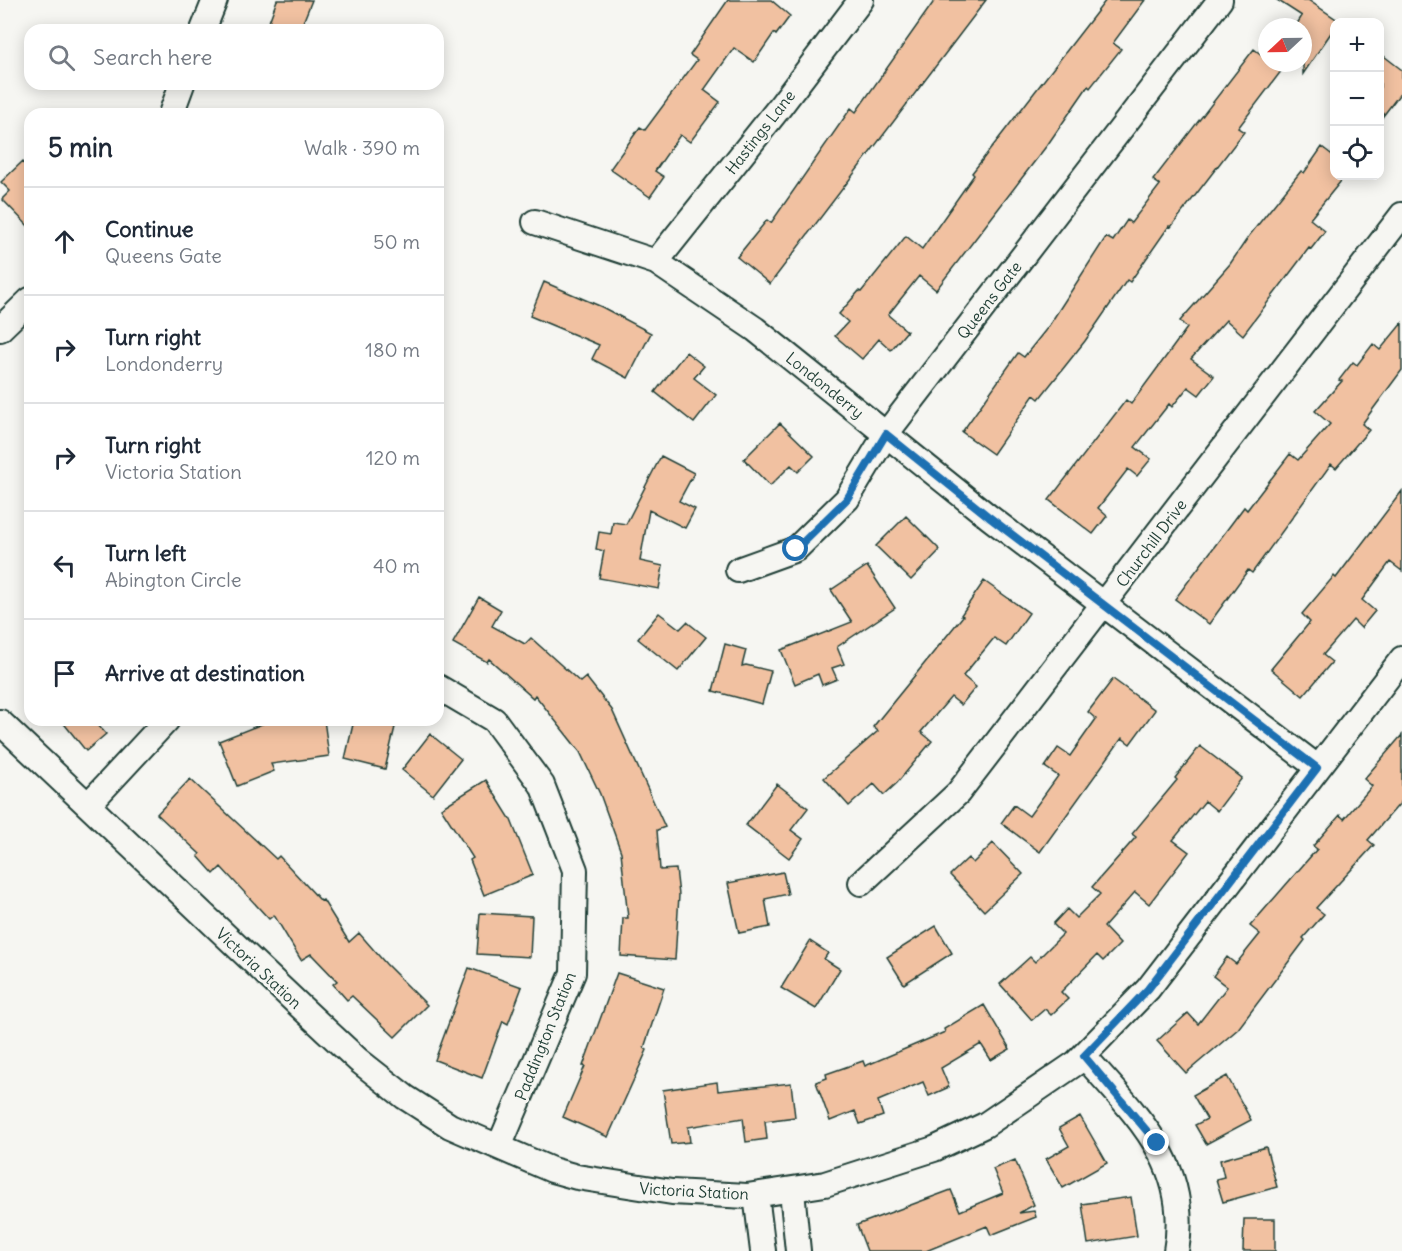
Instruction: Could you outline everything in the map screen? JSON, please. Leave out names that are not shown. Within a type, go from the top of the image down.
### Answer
[{"type":"street","points":[[205,24],[215,0]]},
{"type":"street","name":"Hastings Lane","points":[[656,262],[779,108],[861,0]]},
{"type":"street","name":"Queens Gate","points":[[738,570],[796,549],[847,499],[886,434],[1220,0]]},
{"type":"street","points":[[173,108],[180,90]]},
{"type":"street","name":"Churchill Drive","points":[[861,884],[958,793],[1402,215]]},
{"type":"street","name":"Londonderry","points":[[535,222],[656,262],[755,329],[886,434],[1317,768]]},
{"type":"street","points":[[0,329],[24,306]]},
{"type":"street","name":"Victoria Station","points":[[0,722],[358,1060],[405,1097],[450,1126],[552,1170],[608,1184],[672,1192],[756,1195],[792,1191],[864,1173],[934,1149],[984,1125],[1038,1091],[1084,1056],[1148,989],[1402,659]]},
{"type":"street","name":"Paddington Station","points":[[444,691],[494,720],[542,785],[574,870],[573,973],[499,1147]]},
{"type":"street","points":[[88,806],[161,726]]},
{"type":"street","points":[[1084,1056],[1144,1125],[1165,1158],[1175,1189],[1179,1224],[1176,1251]]},
{"type":"street","points":[[792,1191],[798,1251]]},
{"type":"street","points":[[756,1195],[763,1251]]},
{"type":"building","points":[[277,0],[312,0],[302,24],[268,24]]},
{"type":"building","points":[[728,0],[771,0],[790,16],[776,35],[774,33],[754,62],[734,48],[704,90],[720,102],[690,142],[680,135],[655,171],[664,177],[650,197],[610,169],[640,127],[645,130],[697,60],[690,55]]},
{"type":"building","points":[[935,0],[986,0],[770,284],[737,257],[767,220],[771,223],[851,108],[856,112]]},
{"type":"building","points":[[1106,0],[1145,0],[1113,43],[1121,49],[1090,88],[1088,86],[1048,144],[936,290],[919,276],[888,315],[907,331],[891,350],[879,339],[862,359],[835,336],[848,322],[839,314],[859,291],[861,292],[906,236],[922,249],[974,175],[972,173]]},
{"type":"building","points":[[1277,0],[1308,0],[1335,18],[1330,18],[1330,34],[1312,61],[1312,18],[1301,18],[1302,16]]},
{"type":"building","points":[[1254,49],[1258,52],[1258,72],[1280,72],[1238,128],[1244,132],[1171,227],[1169,226],[1130,282],[1127,280],[1085,341],[1039,399],[1034,395],[993,454],[962,432],[1018,353],[1024,357],[1048,327],[1106,237],[1113,241],[1127,220],[1131,223],[1160,185],[1153,180]]},
{"type":"building","points":[[1384,56],[1402,70],[1402,91],[1384,115]]},
{"type":"building","points":[[1322,147],[1330,153],[1330,180],[1342,180],[1310,219],[1325,231],[1311,249],[1309,248],[1243,335],[1226,320],[1191,359],[1214,376],[1199,395],[1188,387],[1172,407],[1169,404],[1135,447],[1151,459],[1137,476],[1128,469],[1098,508],[1107,516],[1093,534],[1049,500],[1126,400],[1131,404],[1187,328],[1180,321],[1230,264],[1249,236],[1301,171],[1304,173]]},
{"type":"building","points":[[22,162],[24,164],[24,222],[2,199],[10,191],[1,182]]},
{"type":"building","points":[[544,282],[602,307],[651,333],[628,378],[592,359],[599,345],[530,316]]},
{"type":"building","points":[[1402,323],[1402,370],[1362,424],[1369,430],[1336,468],[1331,464],[1252,573],[1248,570],[1209,624],[1175,599],[1244,507],[1247,510],[1290,454],[1298,460],[1330,424],[1315,411],[1342,381],[1339,380],[1353,362],[1357,365],[1373,344],[1380,350]]},
{"type":"building","points":[[686,352],[704,366],[694,378],[716,395],[694,423],[655,392]]},
{"type":"building","points":[[780,423],[814,456],[798,472],[791,465],[770,486],[744,459]]},
{"type":"building","points":[[661,456],[694,473],[679,501],[695,509],[685,528],[649,510],[640,561],[663,566],[659,589],[599,578],[604,551],[596,549],[599,532],[611,534],[613,522],[626,524]]},
{"type":"building","points":[[1402,491],[1402,571],[1390,562],[1362,600],[1375,611],[1361,628],[1353,620],[1323,655],[1332,662],[1303,696],[1271,669],[1310,622],[1302,614],[1334,576],[1336,578]]},
{"type":"building","points":[[906,516],[940,550],[911,580],[876,546]]},
{"type":"building","points":[[867,566],[895,608],[837,647],[844,664],[832,668],[837,679],[822,685],[818,674],[795,684],[781,650],[852,622],[831,590]]},
{"type":"building","points":[[984,581],[1029,613],[1006,646],[994,638],[963,676],[976,687],[961,705],[951,697],[921,732],[932,741],[897,783],[884,795],[874,784],[849,806],[824,778],[878,731],[873,727],[963,616],[961,615]]},
{"type":"building","points":[[479,597],[501,610],[492,626],[525,644],[531,638],[580,682],[586,677],[612,710],[665,827],[657,830],[660,870],[676,869],[679,895],[675,960],[621,956],[623,918],[628,918],[621,852],[600,794],[580,752],[535,695],[533,698],[489,659],[487,662],[453,643]]},
{"type":"building","points":[[659,613],[680,629],[687,622],[706,637],[678,671],[638,639]]},
{"type":"building","points":[[725,644],[746,650],[742,666],[771,671],[762,704],[713,691]]},
{"type":"building","points":[[1113,679],[1155,710],[1130,744],[1122,738],[1040,852],[1001,823],[1014,805],[1029,816],[1058,776],[1045,767],[1058,748],[1070,756],[1096,719],[1088,712]]},
{"type":"building","points":[[66,726],[99,726],[106,734],[86,751]]},
{"type":"building","points":[[257,726],[325,726],[329,756],[271,764],[274,771],[237,786],[219,741]]},
{"type":"building","points":[[353,726],[395,727],[385,769],[345,759]]},
{"type":"building","points":[[430,734],[461,759],[433,795],[402,770]]},
{"type":"building","points":[[1402,735],[1402,801],[1368,840],[1374,845],[1316,908],[1324,914],[1303,938],[1305,940],[1238,1029],[1186,1073],[1157,1041],[1188,1013],[1198,1024],[1227,987],[1213,976],[1227,957],[1236,964],[1260,934],[1250,926],[1317,849],[1313,846],[1340,815],[1344,819],[1372,786],[1364,779]]},
{"type":"building","points":[[1200,746],[1242,778],[1217,811],[1205,801],[1173,840],[1189,852],[1149,904],[1135,892],[1104,927],[1120,944],[1103,961],[1097,955],[1061,992],[1068,999],[1051,1015],[1045,1009],[1032,1020],[1000,984],[1030,957],[1035,962],[1063,934],[1053,924],[1067,909],[1076,918],[1100,894],[1092,887],[1136,837],[1132,834],[1177,780],[1175,778]]},
{"type":"building","points":[[190,779],[276,859],[279,856],[321,901],[323,900],[349,942],[359,933],[427,1005],[395,1037],[352,996],[347,1000],[333,984],[337,981],[311,954],[301,960],[274,915],[269,919],[221,867],[214,874],[198,856],[200,854],[157,814]]},
{"type":"building","points":[[486,780],[511,820],[533,875],[484,895],[470,860],[473,858],[441,808]]},
{"type":"building","points":[[777,784],[808,808],[791,830],[803,839],[789,858],[746,825]]},
{"type":"building","points":[[993,843],[1023,874],[984,911],[950,875],[968,858],[973,863]]},
{"type":"building","points":[[783,872],[788,894],[765,899],[770,927],[739,933],[728,883]]},
{"type":"building","points":[[480,913],[532,916],[530,957],[477,954]]},
{"type":"building","points":[[936,926],[952,953],[904,984],[887,957]]},
{"type":"building","points":[[810,941],[828,953],[824,959],[840,969],[816,1009],[781,988]]},
{"type":"building","points":[[469,968],[522,987],[508,1024],[503,1021],[482,1078],[435,1060]]},
{"type":"building","points":[[617,973],[664,988],[644,1048],[647,1050],[608,1137],[563,1117],[585,1066],[583,1066]]},
{"type":"building","points":[[984,1005],[1010,1049],[991,1060],[981,1044],[941,1068],[949,1087],[929,1096],[923,1082],[878,1101],[883,1116],[860,1124],[855,1111],[830,1121],[816,1082],[827,1078],[826,1074],[863,1061],[865,1066],[945,1032],[944,1029]]},
{"type":"building","points":[[1227,1076],[1251,1120],[1206,1144],[1195,1125],[1207,1119],[1193,1095]]},
{"type":"building","points":[[717,1082],[718,1091],[791,1083],[795,1117],[765,1121],[767,1139],[746,1142],[743,1118],[688,1127],[690,1142],[671,1144],[663,1090]]},
{"type":"building","points":[[1080,1116],[1107,1163],[1063,1188],[1046,1159],[1069,1146],[1059,1128]]},
{"type":"building","points":[[1266,1147],[1277,1187],[1223,1202],[1216,1179],[1224,1177],[1220,1160]]},
{"type":"building","points":[[1015,1160],[1034,1205],[1019,1213],[1034,1211],[1036,1217],[991,1235],[987,1226],[926,1251],[867,1251],[857,1225],[951,1190],[960,1211],[1003,1193],[993,1169]]},
{"type":"building","points":[[1131,1197],[1137,1236],[1088,1244],[1082,1204]]},
{"type":"building","points":[[1244,1219],[1275,1219],[1275,1251],[1243,1251]]},
{"type":"route","points":[[796,549],[847,499],[886,434],[989,517],[1317,768],[1148,989],[1084,1056],[1157,1143]]}]
